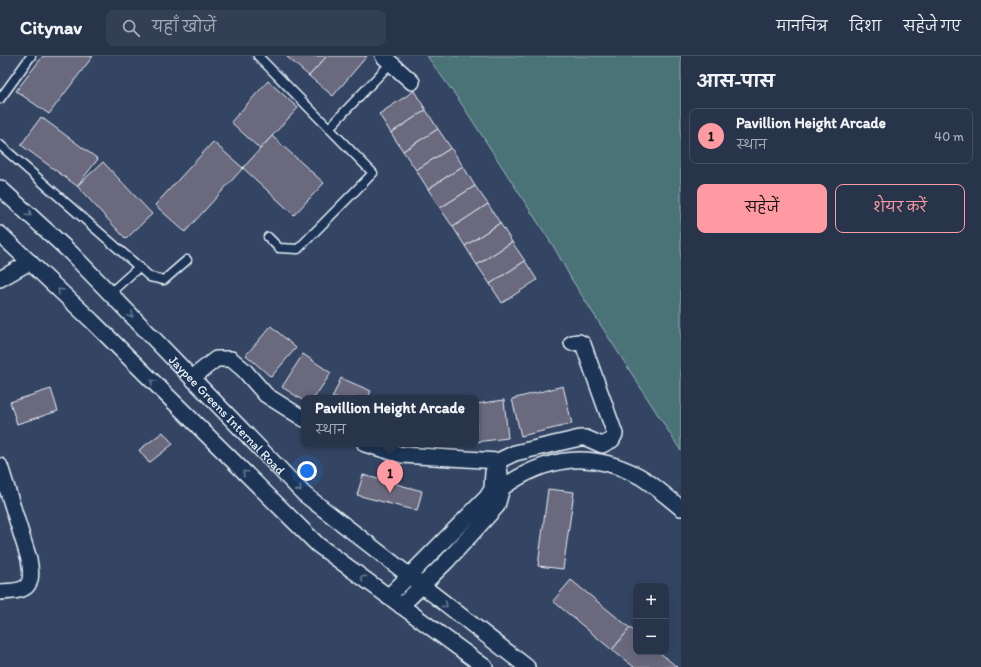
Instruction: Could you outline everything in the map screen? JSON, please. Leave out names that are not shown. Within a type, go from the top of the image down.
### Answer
[{"type":"street","points":[[387,59],[412,82]]},
{"type":"street","name":"Jaypee Greens Internal Road","points":[[0,188],[72,253],[304,494],[527,667]]},
{"type":"street","name":"Jaypee Greens Internal Road","points":[[0,234],[92,321],[318,544],[485,667]]},
{"type":"street","points":[[0,280],[30,262]]},
{"type":"street","points":[[375,447],[402,455],[495,461],[515,454],[580,438],[586,438],[602,445],[612,440],[615,434],[583,344],[579,342],[572,343]]},
{"type":"street","points":[[192,378],[216,359],[230,359],[244,370],[266,395],[301,417]]},
{"type":"street","points":[[502,488],[519,476],[535,469],[572,459],[585,459],[619,467],[638,476],[681,508]]},
{"type":"street","points":[[388,596],[487,497],[492,489],[495,461]]},
{"type":"street","points":[[401,606],[447,561],[497,506],[502,488],[495,461]]},
{"type":"street","points":[[0,466],[30,559],[32,573],[31,583],[25,589],[15,592],[0,592]]},
{"type":"lane","points":[[0,99],[31,56]]},
{"type":"lane","points":[[258,56],[373,172],[298,249],[279,248],[268,237]]},
{"type":"lane","points":[[329,128],[387,59]]},
{"type":"lane","points":[[0,145],[150,277],[164,280],[187,260]]},
{"type":"lane","points":[[110,293],[139,267]]},
{"type":"green space","points":[[427,56],[681,56],[681,451],[572,280],[555,249],[461,103]]},
{"type":"building","points":[[43,56],[93,56],[49,114],[16,91]]},
{"type":"building","points":[[286,56],[327,56],[309,76]]},
{"type":"building","points":[[327,56],[367,56],[333,96],[309,76]]},
{"type":"building","points":[[268,81],[298,108],[260,149],[231,122]]},
{"type":"building","points":[[414,91],[426,110],[391,133],[379,114]]},
{"type":"building","points":[[426,110],[438,129],[403,151],[391,133]]},
{"type":"building","points":[[41,117],[98,159],[77,186],[21,145]]},
{"type":"building","points":[[438,129],[451,148],[416,170],[403,151]]},
{"type":"building","points":[[272,136],[324,183],[294,215],[243,168]]},
{"type":"building","points":[[213,142],[243,168],[185,232],[155,205]]},
{"type":"building","points":[[451,148],[463,166],[428,189],[416,170]]},
{"type":"building","points":[[103,162],[152,214],[126,239],[77,186]]},
{"type":"building","points":[[463,166],[475,186],[440,208],[428,189]]},
{"type":"building","points":[[475,186],[488,204],[453,227],[440,208]]},
{"type":"building","points":[[488,204],[500,223],[465,246],[453,227]]},
{"type":"building","points":[[500,223],[512,242],[477,265],[465,246]]},
{"type":"building","points":[[512,242],[525,261],[490,284],[477,265]]},
{"type":"building","points":[[525,261],[537,280],[502,303],[490,284]]},
{"type":"building","points":[[271,326],[296,348],[271,377],[246,355]]},
{"type":"building","points":[[303,354],[331,373],[316,395],[301,395],[301,399],[282,387]]},
{"type":"building","points":[[341,378],[371,391],[369,395],[333,395]]},
{"type":"building","points":[[563,386],[572,424],[521,436],[512,399]]},
{"type":"building","points":[[51,389],[58,411],[17,424],[10,402]]},
{"type":"building","points":[[504,400],[508,438],[479,442],[479,404]]},
{"type":"building","points":[[163,432],[173,444],[149,463],[139,450]]},
{"type":"building","points":[[363,475],[422,491],[417,511],[357,495]]},
{"type":"building","points":[[548,489],[574,492],[563,569],[538,566]]},
{"type":"building","points":[[571,580],[630,628],[612,650],[553,601]]},
{"type":"building","points":[[630,628],[633,630],[633,655],[663,655],[677,667],[634,667],[612,650]]},
{"type":"place","name":"Pavillion Height Arcade","points":[[390,493]]}]
